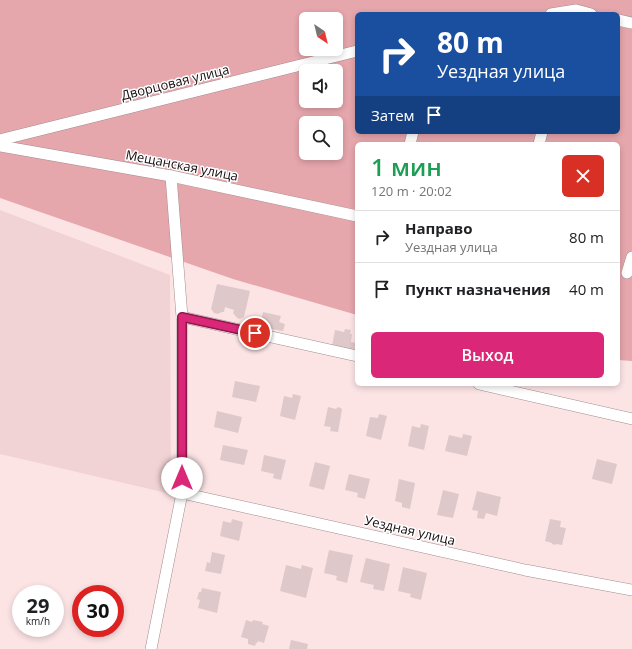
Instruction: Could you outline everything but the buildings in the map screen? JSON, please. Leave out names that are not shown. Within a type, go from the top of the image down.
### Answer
[{"type":"street","points":[[620,20],[632,23]]},
{"type":"street","name":"Дворцовая улица","points":[[0,140],[355,51]]},
{"type":"street","name":"Мещанская улица","points":[[0,146],[171,176],[355,216]]},
{"type":"street","points":[[151,649],[182,493],[182,317],[171,176]]},
{"type":"street","points":[[626,273],[632,257]]},
{"type":"street","points":[[182,317],[355,356]]},
{"type":"street","points":[[488,386],[632,419]]},
{"type":"street","name":"Уездная улица","points":[[182,493],[525,570],[632,590]]},
{"type":"shaded area","points":[[0,0],[632,0],[632,361],[620,360],[620,142],[355,142],[355,314],[233,279],[0,198]]},
{"type":"shaded area","points":[[0,210],[170,275],[171,494],[0,454]]},
{"type":"route","points":[[182,478],[182,317],[255,333]]}]
